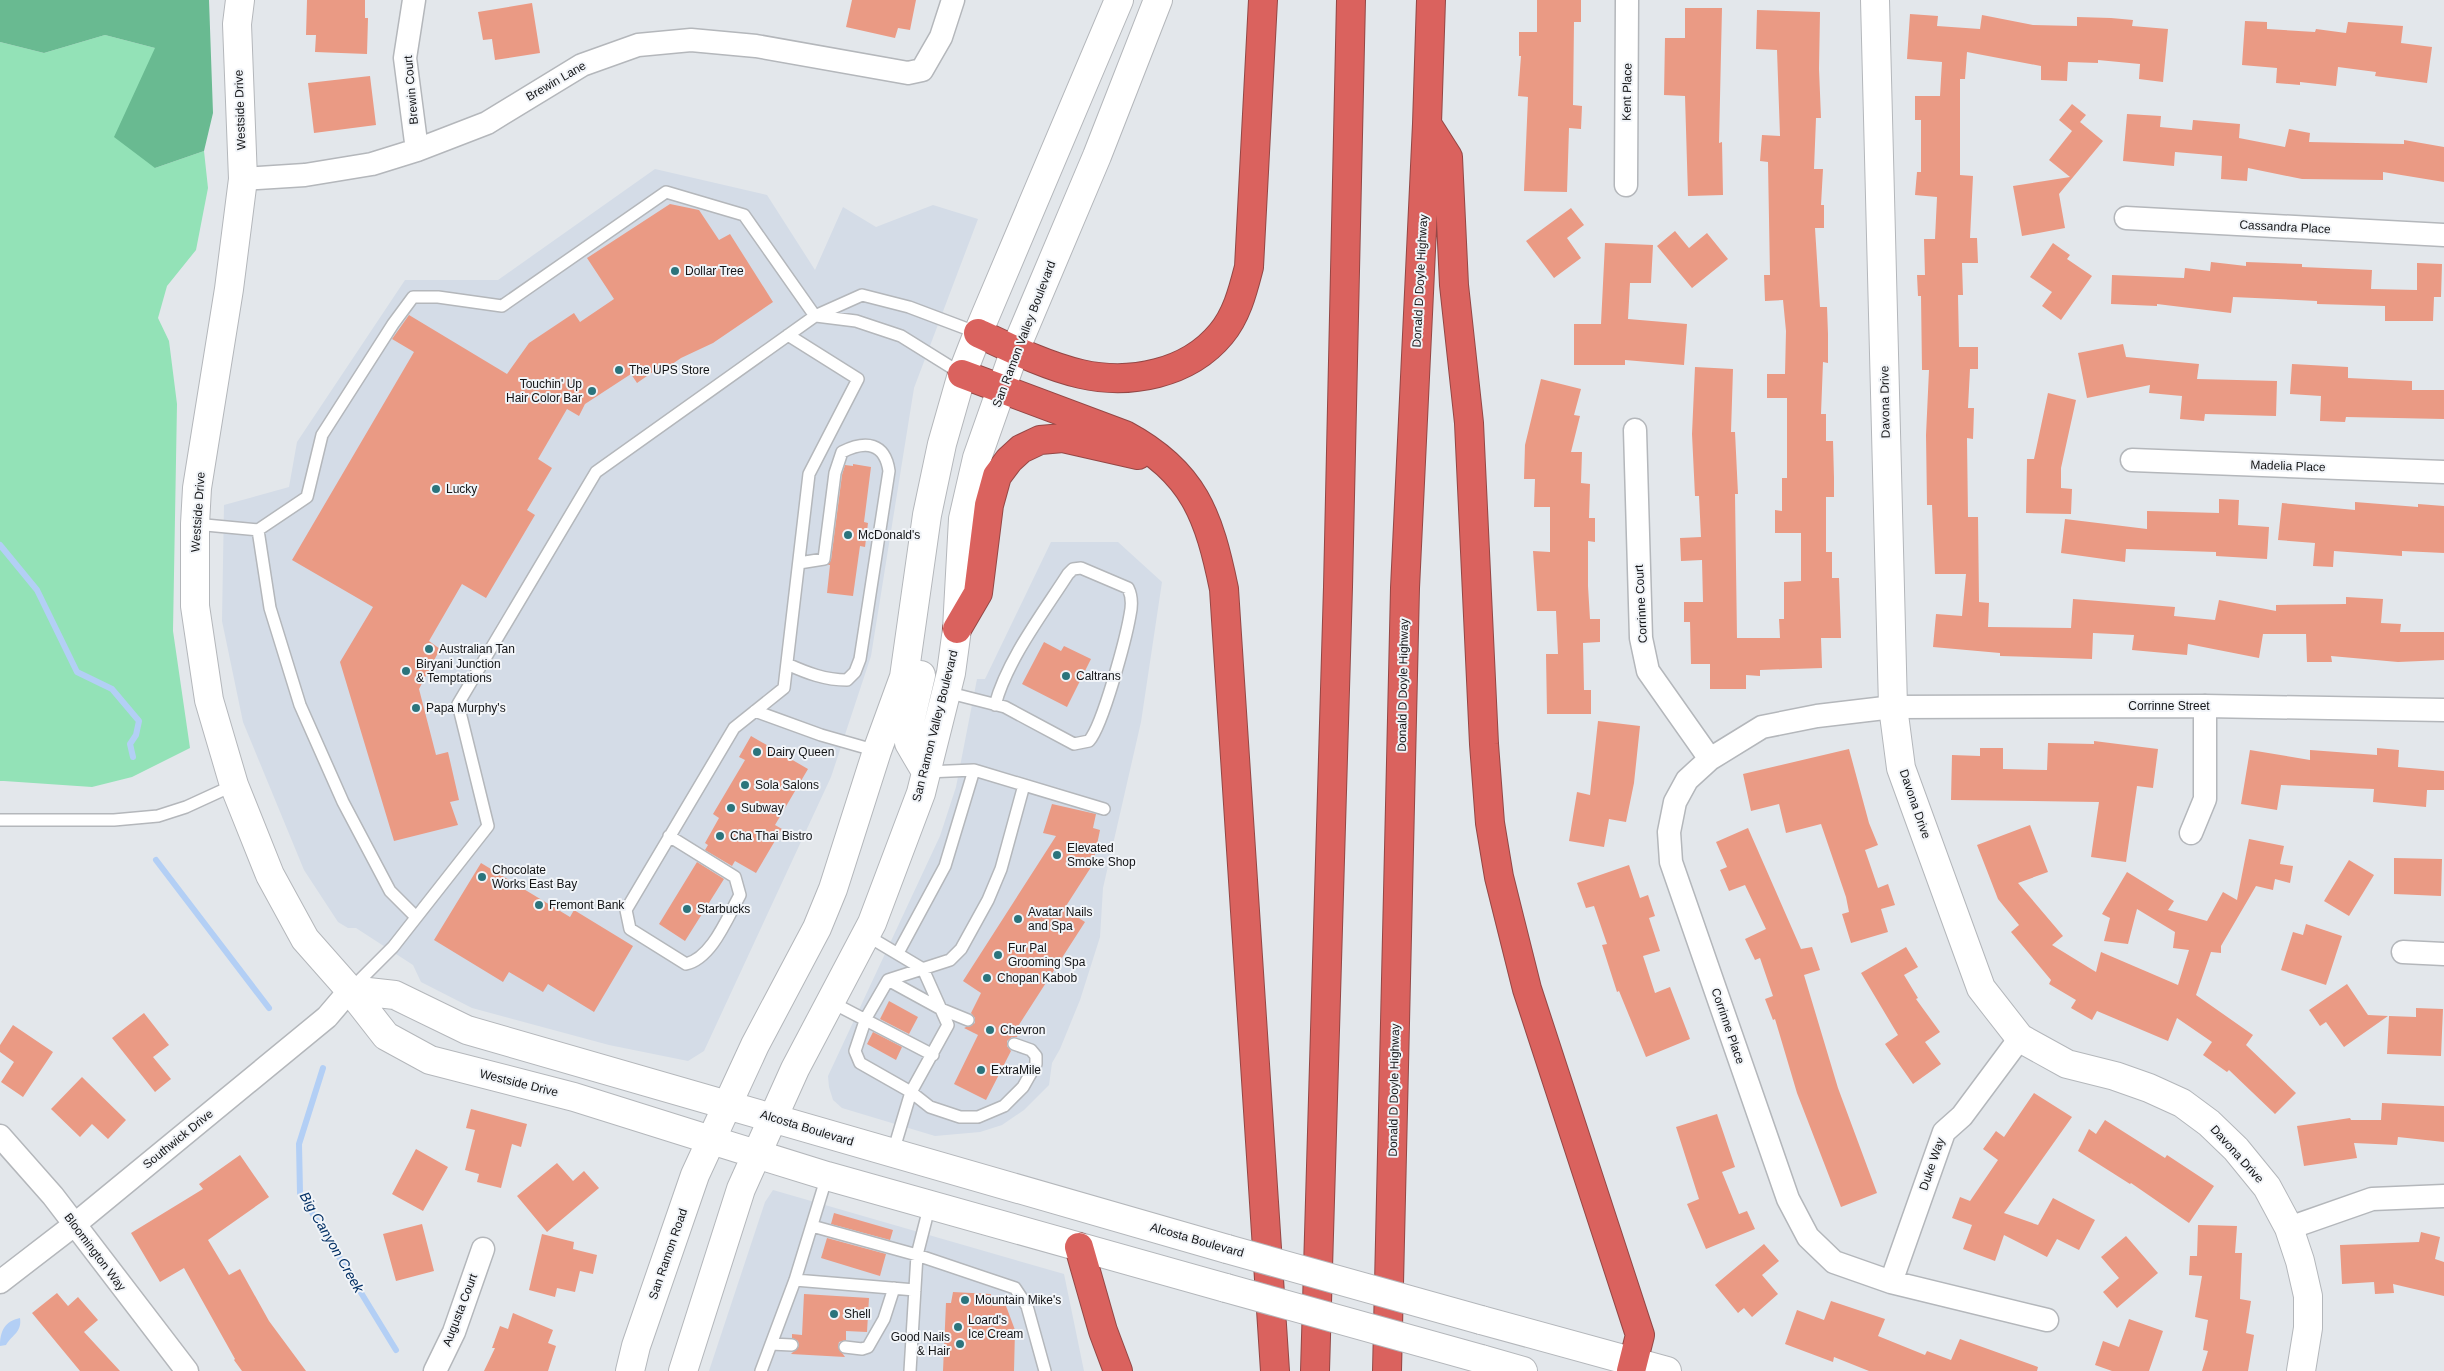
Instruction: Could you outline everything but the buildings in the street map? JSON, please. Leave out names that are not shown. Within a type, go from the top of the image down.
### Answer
[{"type":"highway","points":[[978,333],[1015,350],[1081,374],[1133,378],[1159,374],[1193,358],[1221,334],[1240,301],[1249,267],[1262,0]]},
{"type":"highway","points":[[1315,1371],[1338,587],[1351,0]]},
{"type":"highway","name":"Donald D Doyle Highway","points":[[1387,1371],[1406,588],[1431,0]]},
{"type":"highway","points":[[1427,124],[1448,157],[1454,285],[1469,423],[1484,744],[1490,823],[1499,877],[1527,989],[1640,1335],[1633,1366]]},
{"type":"highway","points":[[962,374],[1125,435],[1147,447],[1164,461],[1196,497],[1215,545],[1224,589],[1275,1371]]},
{"type":"highway","points":[[957,629],[978,593],[989,505],[997,476],[1009,460],[1021,450],[1040,440],[1063,438],[1164,461]]},
{"type":"highway","points":[[1079,1246],[1103,1331],[1118,1371]]},
{"type":"main road","name":"Westside Drive","points":[[240,0],[236,24],[243,179],[229,289],[197,488],[195,606],[209,700],[234,785],[270,875],[305,939],[350,990],[386,1036],[430,1060],[574,1097],[711,1140]]},
{"type":"main road","points":[[1119,0],[962,374],[942,444],[927,515],[904,677],[877,751],[833,889],[818,928],[755,1046],[711,1140],[826,1176],[1523,1371]]},
{"type":"main road","name":"San Ramon Valley Boulevard","points":[[757,1154],[795,1069],[866,935],[921,793],[946,692],[957,629],[963,519],[978,458],[1015,350],[1100,147],[1158,0]]},
{"type":"main road","name":"Davona Drive","points":[[1875,0],[1893,707],[1901,768],[1981,988],[2020,1038],[2067,1064],[2115,1076],[2149,1088],[2182,1103],[2209,1123],[2236,1150],[2267,1187],[2289,1228],[2308,1296],[2308,1328],[2301,1371]]},
{"type":"main road","points":[[912,623],[924,640],[926,652],[908,730],[909,742],[926,772]]},
{"type":"main road","points":[[350,990],[395,995],[467,1030],[728,1105]]},
{"type":"main road","name":"Alcosta Boulevard","points":[[728,1105],[892,1154],[1481,1320],[1633,1366],[1667,1371]]},
{"type":"main road","name":"San Ramon Road","points":[[630,1371],[636,1346],[695,1175],[711,1140]]},
{"type":"main road","points":[[683,1371],[741,1189],[757,1154]]},
{"type":"street","name":"Brewin Court","points":[[414,0],[406,58],[417,150]]},
{"type":"street","name":"Brewin Lane","points":[[243,179],[305,175],[343,169],[372,164],[417,150],[487,123],[582,64],[638,45],[691,40],[756,46],[908,73],[922,70],[931,59],[941,37],[953,0]]},
{"type":"street","name":"Kent Place","points":[[1626,185],[1627,0]]},
{"type":"street","name":"Cassandra Place","points":[[2126,218],[2444,235]]},
{"type":"street","name":"Corrinne Court","points":[[1635,430],[1641,638],[1648,671],[1710,759]]},
{"type":"street","name":"Madelia Place","points":[[2132,460],[2444,472]]},
{"type":"street","name":"Corrinne Street","points":[[1893,707],[2205,706],[2444,710]]},
{"type":"street","points":[[2191,833],[2205,799],[2205,706]]},
{"type":"street","name":"Corrinne Place","points":[[1893,707],[1817,716],[1762,727],[1710,759],[1687,780],[1676,802],[1669,832],[1671,862],[1788,1199],[1808,1237],[1834,1262],[1891,1282],[2047,1320]]},
{"type":"street","points":[[2403,952],[2444,954]]},
{"type":"street","name":"Southwick Drive","points":[[0,1282],[74,1225],[327,1017],[350,990]]},
{"type":"street","name":"Duke Way","points":[[1891,1282],[1944,1132],[1962,1116],[2020,1038]]},
{"type":"street","name":"Bloomington Way","points":[[0,1136],[33,1172],[187,1371]]},
{"type":"street","points":[[2289,1228],[2372,1199],[2444,1196]]},
{"type":"street","name":"Augusta Court","points":[[435,1371],[454,1332],[483,1249]]},
{"type":"lane","points":[[195,524],[258,530],[307,497],[322,435],[393,324],[414,297],[438,297],[502,306],[666,192],[744,215],[814,316],[856,321],[901,336],[962,374]]},
{"type":"lane","points":[[350,990],[393,947],[488,826],[458,704],[596,472],[814,316],[862,295],[909,307],[978,333]]},
{"type":"lane","points":[[669,836],[736,877],[740,895],[707,953],[697,962],[686,964],[630,929],[626,910],[669,836],[734,728],[784,688],[809,474],[858,379],[788,335]]},
{"type":"lane","points":[[787,664],[812,675],[836,680],[847,680],[855,672],[860,659],[889,471],[887,457],[880,450],[862,445],[842,452],[835,473],[824,559],[799,563]]},
{"type":"lane","points":[[258,530],[270,608],[300,705],[343,802],[390,891],[416,917]]},
{"type":"lane","points":[[946,692],[995,705],[1005,707],[1074,744],[1089,741],[1100,721],[1130,615],[1130,593],[1128,588],[1081,568],[1073,569],[1068,574],[1011,666],[1000,688],[995,705]]},
{"type":"lane","points":[[755,711],[821,735],[877,751]]},
{"type":"lane","points":[[926,772],[974,770],[1104,809]]},
{"type":"lane","points":[[898,953],[945,866],[974,770]]},
{"type":"lane","points":[[0,820],[105,820],[158,816],[186,807],[234,785]]},
{"type":"lane","points":[[1014,1044],[1031,1050],[1036,1056],[1036,1064],[1015,1097],[992,1113],[978,1118],[946,1114],[930,1107],[911,1092],[860,1063],[855,1051],[866,1018],[888,980],[950,960],[961,948],[972,931],[1001,869],[1024,786]]},
{"type":"lane","points":[[866,935],[924,969],[948,1025],[911,1092],[892,1154]]},
{"type":"lane","points":[[888,980],[941,1009],[968,1020]]},
{"type":"lane","points":[[831,1002],[866,1018],[933,1055]]},
{"type":"lane","points":[[761,1371],[795,1280],[826,1176]]},
{"type":"lane","points":[[910,1371],[917,1255],[930,1204]]},
{"type":"lane","points":[[812,1226],[917,1255],[1015,1288],[1027,1306],[1045,1371]]},
{"type":"lane","points":[[795,1280],[915,1290]]},
{"type":"lane","points":[[845,1347],[862,1349],[868,1347],[884,1319],[894,1288]]},
{"type":"lane","points":[[771,1344],[792,1345]]},
{"type":"shaded area","points":[[655,169],[767,195],[815,270],[843,207],[876,227],[933,205],[978,219],[914,388],[871,656],[831,777],[704,1051],[688,1061],[609,1045],[472,1008],[421,982],[413,965],[356,928],[348,928],[338,922],[304,870],[243,722],[222,621],[224,505],[289,487],[297,442],[405,280],[498,280]]},
{"type":"shaded area","points":[[1051,542],[1118,542],[1162,582],[1141,722],[1103,888],[1100,937],[1080,1000],[1060,1049],[1052,1063],[1049,1085],[1024,1110],[1002,1125],[980,1132],[935,1136],[842,1108],[833,1100],[828,1076],[940,836],[956,787],[977,679],[985,679]]},
{"type":"shaded area","points":[[773,1190],[1064,1274],[1084,1371],[709,1371],[765,1202]]},
{"type":"green space","points":[[0,0],[209,0],[213,113],[204,151],[155,168],[114,137],[155,48],[105,35],[44,53],[0,42]]},
{"type":"green space","points":[[105,35],[155,48],[155,168],[204,151],[208,188],[196,250],[167,286],[158,318],[169,341],[177,404],[173,631],[190,748],[132,777],[92,787],[0,781],[0,42],[44,53]]},
{"type":"water","points":[[20,1318],[20,1327],[16,1333],[6,1345],[0,1346],[4,1328],[15,1319]]},
{"type":"waterway","name":"Big Canyon Creek","points":[[0,545],[37,590],[77,672],[112,689],[139,721],[136,735],[130,744],[133,757]]},
{"type":"waterway","name":"Big Canyon Creek","points":[[156,860],[269,1008]]},
{"type":"waterway","name":"Big Canyon Creek","points":[[323,1068],[299,1144],[300,1193],[396,1350]]},
{"type":"place","name":"Dollar Tree","points":[[675,271]]},
{"type":"place","name":"The UPS Store","points":[[619,370]]},
{"type":"place","name":"Touchin' Up Hair Color Bar","points":[[592,391]]},
{"type":"place","name":"Lucky","points":[[436,489]]},
{"type":"place","name":"McDonald's","points":[[848,535]]},
{"type":"place","name":"Australian Tan","points":[[429,649]]},
{"type":"place","name":"Biryani Junction & Temptations","points":[[406,671]]},
{"type":"place","name":"Caltrans","points":[[1066,676]]},
{"type":"place","name":"Papa Murphy's","points":[[416,708]]},
{"type":"place","name":"Dairy Queen","points":[[757,752]]},
{"type":"place","name":"Sola Salons","points":[[745,785]]},
{"type":"place","name":"Subway","points":[[731,808]]},
{"type":"place","name":"Cha Thai Bistro","points":[[720,836]]},
{"type":"place","name":"Elevated Smoke Shop","points":[[1057,855]]},
{"type":"place","name":"Chocolate Works East Bay","points":[[482,877]]},
{"type":"place","name":"Fremont Bank","points":[[539,905]]},
{"type":"place","name":"Starbucks","points":[[687,909]]},
{"type":"place","name":"Avatar Nails and Spa","points":[[1018,919]]},
{"type":"place","name":"Fur Pal Grooming Spa","points":[[998,955]]},
{"type":"place","name":"Chopan Kabob","points":[[987,978]]},
{"type":"place","name":"Chevron","points":[[990,1030]]},
{"type":"place","name":"ExtraMile","points":[[981,1070]]},
{"type":"place","name":"Mountain Mike's","points":[[965,1300]]},
{"type":"place","name":"Shell","points":[[834,1314]]},
{"type":"place","name":"Loard's Ice Cream","points":[[958,1327]]},
{"type":"place","name":"Good Nails & Hair","points":[[960,1344]]}]
